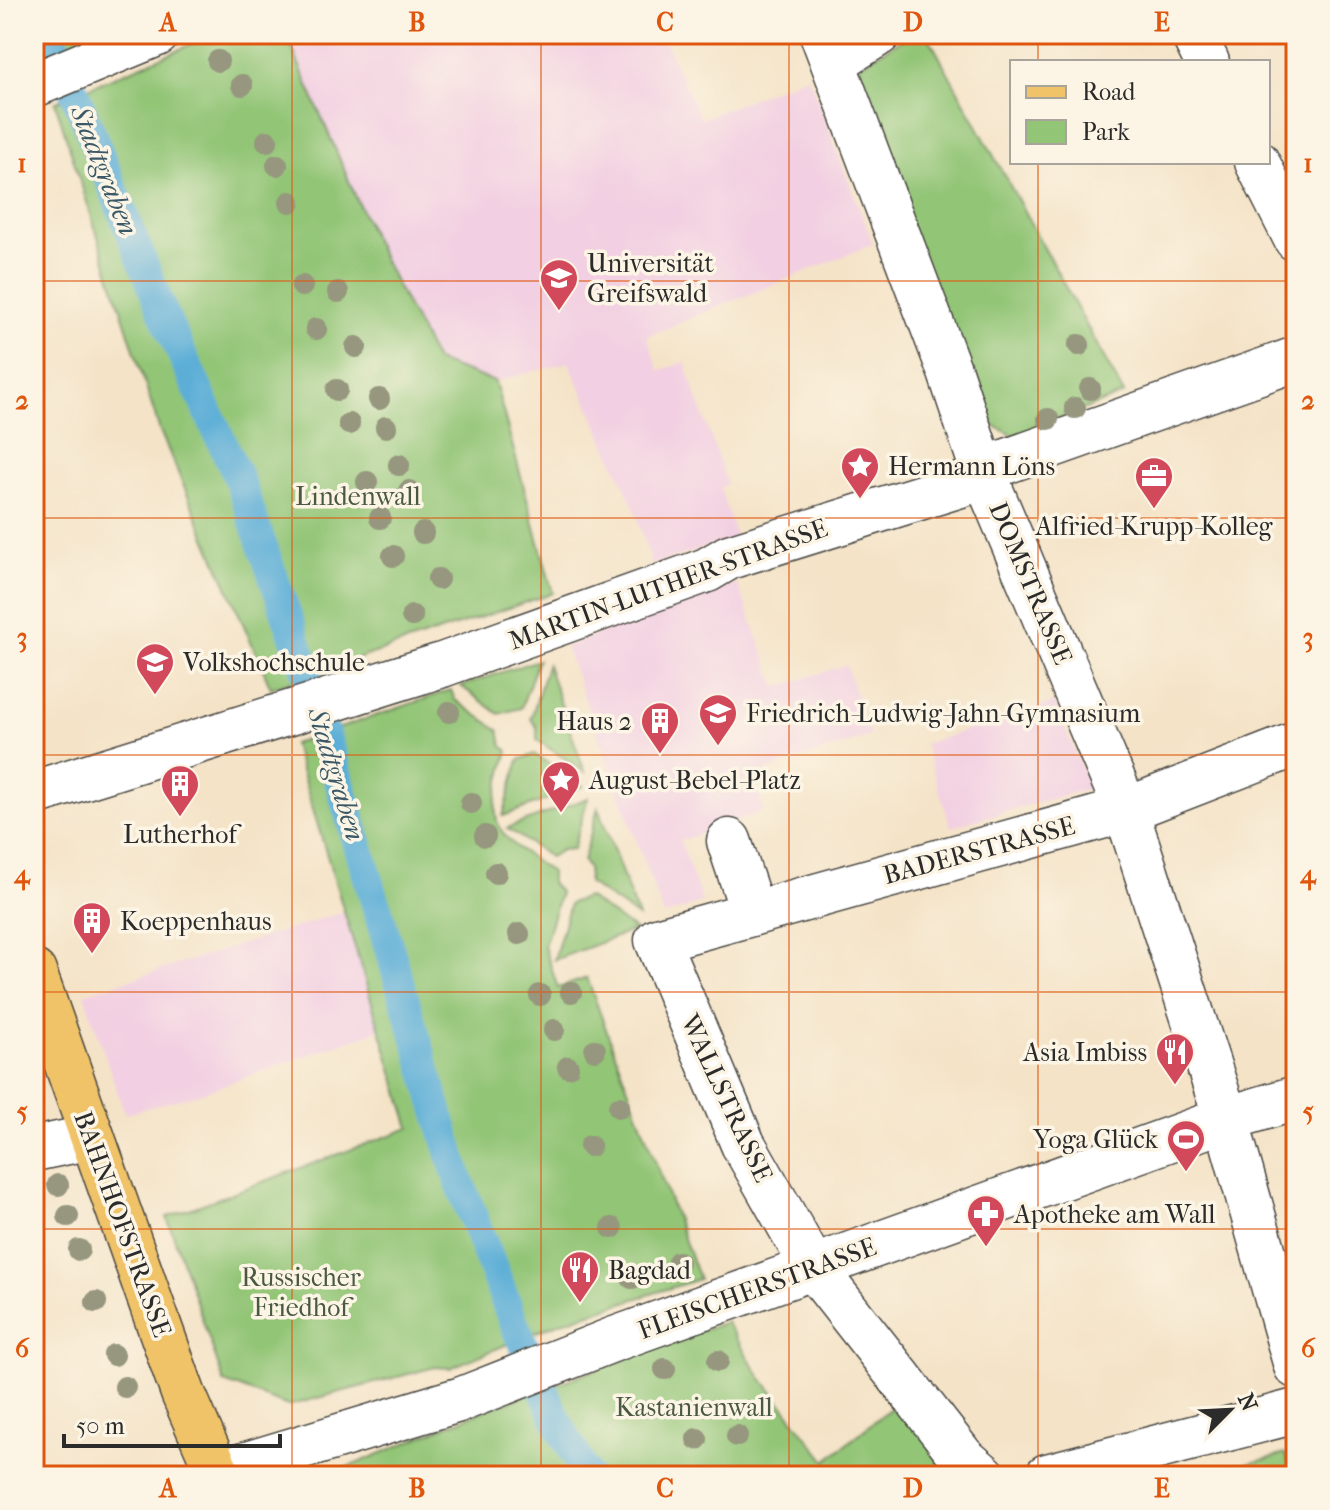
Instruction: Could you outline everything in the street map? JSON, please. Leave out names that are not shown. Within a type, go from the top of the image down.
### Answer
[{"type":"main road","name":"BAHNHOFSTRASSE","points":[[34,972],[215,1475]]},
{"type":"street","points":[[34,85],[157,34]]},
{"type":"street","points":[[828,48],[878,34]]},
{"type":"street","points":[[1193,34],[1206,60]]},
{"type":"street","name":"DOMSTRASSE","points":[[828,48],[950,372],[984,474],[1126,810],[1226,1119],[1296,1366]]},
{"type":"street","points":[[1258,164],[1296,239]]},
{"type":"street","name":"MARTIN-LUTHER-STRASSE","points":[[34,793],[543,631],[707,570],[729,557],[984,474],[996,465],[1296,359]]},
{"type":"street","name":"BADERSTRASSE","points":[[657,940],[1126,810],[1296,744]]},
{"type":"street","points":[[729,841],[753,913]]},
{"type":"street","name":"WALLSTRASSE","points":[[657,940],[743,1144],[813,1267],[963,1458],[984,1476]]},
{"type":"street","name":"FLEISCHERSTRASSE","points":[[215,1475],[477,1393],[813,1267],[1226,1119],[1296,1098]]},
{"type":"street","points":[[34,1149],[92,1137]]},
{"type":"street","points":[[1047,1476],[1296,1411]]},
{"type":"shaded area","name":"Universität Greifswald","points":[[286,34],[661,34],[701,119],[808,76],[873,244],[647,336],[659,371],[685,362],[727,484],[720,487],[736,538],[652,565],[633,505],[569,362],[495,382],[437,361],[379,251]]},
{"type":"shaded area","name":"Friedrich-Ludwig-Jahn-Gymnasium","points":[[737,583],[777,687],[846,665],[870,736],[752,775],[764,811],[680,841],[702,902],[664,916],[565,646]]},
{"type":"shaded area","points":[[1054,702],[1090,788],[951,827],[924,744]]},
{"type":"shaded area","points":[[347,911],[382,1029],[201,1093],[125,1114],[84,994]]},
{"type":"green space","points":[[36,34],[107,34],[44,59]]},
{"type":"green space","name":"Lindenwall","points":[[215,34],[286,34],[379,251],[436,361],[495,382],[553,593],[271,688],[160,431],[55,102]]},
{"type":"green space","points":[[911,34],[927,34],[1124,394],[1014,436],[975,416],[855,68]]},
{"type":"green space","points":[[538,660],[521,708],[499,714],[461,686]]},
{"type":"green space","points":[[547,665],[585,772],[537,740],[537,727],[531,719]]},
{"type":"green space","name":"Russischer Friedhof","points":[[451,690],[455,700],[499,730],[502,745],[508,751],[497,795],[498,823],[514,845],[551,872],[551,883],[560,893],[544,946],[558,988],[587,978],[699,1279],[558,1323],[450,1368],[435,1367],[288,1406],[224,1382],[167,1217],[410,1128],[293,744]]},
{"type":"green space","points":[[534,754],[583,786],[503,816],[519,760]]},
{"type":"green space","points":[[588,798],[573,849],[561,850],[550,857],[507,828]]},
{"type":"green space","points":[[598,808],[638,917],[588,883],[588,869],[583,861]]},
{"type":"green space","points":[[587,897],[635,930],[554,960],[570,903]]},
{"type":"green space","name":"Kastanienwall","points":[[726,1322],[760,1376],[826,1461],[898,1402],[961,1476],[327,1476],[475,1414]]},
{"type":"green space","points":[[1286,1454],[1291,1476],[1200,1476]]},
{"type":"waterway","name":"Stadtgraben","points":[[51,34],[163,313],[238,477],[305,667],[458,1178],[515,1326],[559,1425],[587,1476]]},
{"type":"place","name":"Universität Greifswald","points":[[559,312]]},
{"type":"place","name":"Hermann Löns","points":[[860,500]]},
{"type":"place","name":"Alfried-Krupp-Kolleg","points":[[1154,510]]},
{"type":"place","name":"Volkshochschule","points":[[155,696]]},
{"type":"place","name":"Friedrich-Ludwig-Jahn-Gymnasium","points":[[718,747]]},
{"type":"place","name":"Haus 2","points":[[660,755]]},
{"type":"place","name":"August-Bebel-Platz","points":[[561,814]]},
{"type":"place","name":"Lutherhof","points":[[180,818]]},
{"type":"place","name":"Koeppenhaus","points":[[92,955]]},
{"type":"place","name":"Asia Imbiss","points":[[1175,1086]]},
{"type":"place","name":"Yoga Glück","points":[[1186,1173]]},
{"type":"place","name":"Apotheke am Wall","points":[[986,1248]]},
{"type":"place","name":"Bagdad","points":[[580,1304]]}]
